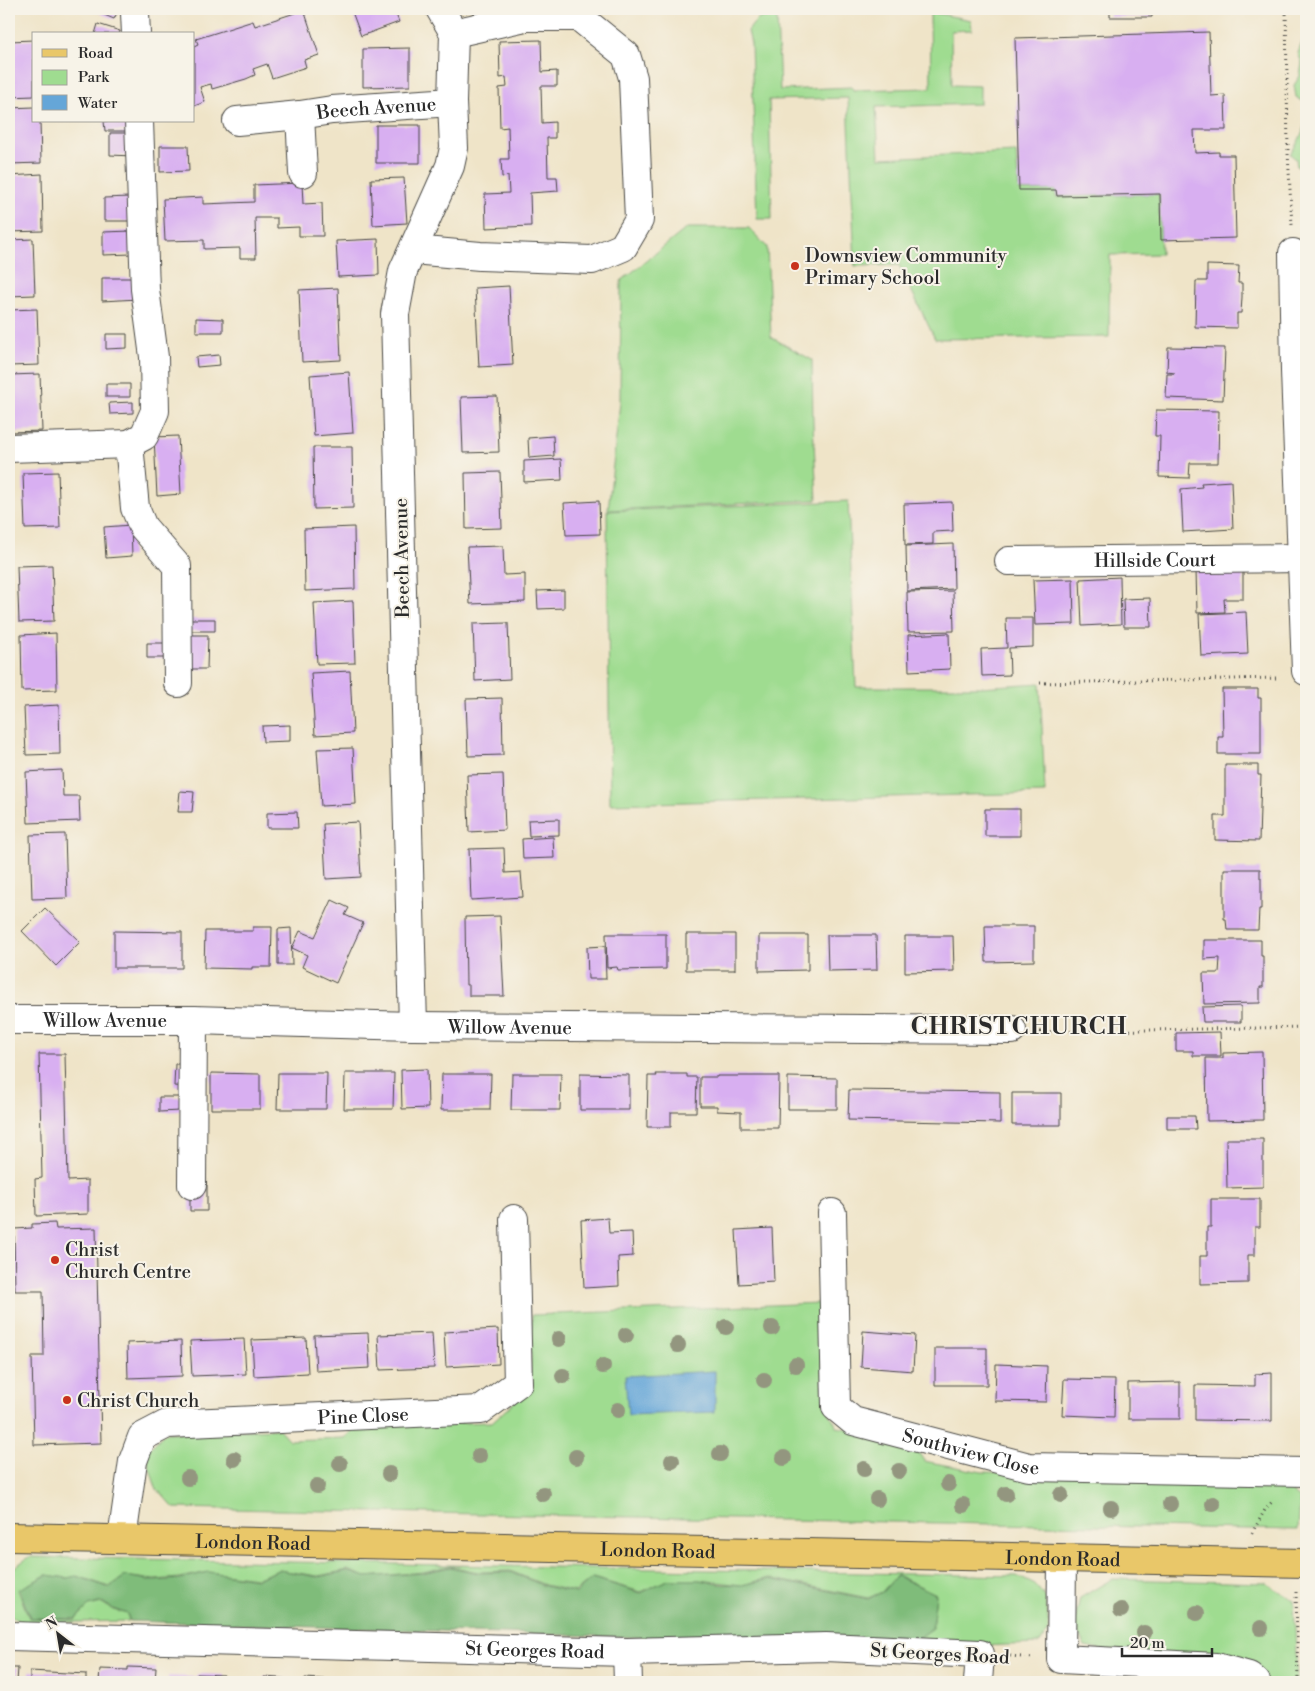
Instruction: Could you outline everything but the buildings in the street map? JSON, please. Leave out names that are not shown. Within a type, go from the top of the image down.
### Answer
[{"type":"main road","name":"London Road","points":[[9,1537],[1306,1563]]},
{"type":"street","points":[[414,250],[480,256],[592,260],[623,247],[639,220],[633,78],[626,55],[579,17],[525,17],[454,33],[440,9]]},
{"type":"street","name":"Beech Avenue","points":[[413,1026],[395,314],[403,271],[450,166],[454,148],[452,102],[454,33]]},
{"type":"street","name":"Beech Avenue","points":[[237,121],[332,110],[452,102]]},
{"type":"street","name":"Beech Avenue","points":[[300,115],[303,173]]},
{"type":"street","points":[[9,448],[128,444],[144,436],[155,411],[154,356],[145,289],[139,122]]},
{"type":"street","points":[[1293,253],[1301,370],[1301,558],[1296,674]]},
{"type":"street","points":[[128,444],[135,508],[143,527],[177,566],[178,683]]},
{"type":"street","name":"Hillside Court","points":[[1009,561],[1301,558]]},
{"type":"street","name":"Willow Avenue","points":[[9,1020],[193,1020],[413,1026],[1012,1030]]},
{"type":"street","points":[[192,1185],[193,1020]]},
{"type":"street","name":"Southview Close","points":[[832,1214],[836,1407],[853,1421],[1030,1467],[1306,1472]]},
{"type":"street","name":"Pine Close","points":[[122,1539],[133,1461],[142,1437],[166,1424],[481,1410],[518,1383],[514,1219]]},
{"type":"street","points":[[1062,1559],[1062,1659],[1216,1667],[1249,1676],[1256,1682]]},
{"type":"street","name":"St Georges Road","points":[[9,1636],[627,1652],[826,1647],[980,1654]]},
{"type":"street","points":[[627,1652],[628,1682]]},
{"type":"street","points":[[978,1682],[980,1654]]},
{"type":"path","points":[[1286,9],[1288,153],[1293,253]]},
{"type":"path","points":[[1040,683],[1296,674]]},
{"type":"path","points":[[1012,1030],[1045,1032],[1306,1027]]},
{"type":"path","points":[[1296,1592],[1298,1682]]},
{"type":"path","name":"St Georges Road","points":[[980,1654],[1062,1659]]},
{"type":"green space","points":[[930,12],[971,20],[972,30],[951,31],[952,85],[980,86],[980,104],[876,107],[879,158],[1016,152],[1019,191],[1056,190],[1056,197],[1159,194],[1161,254],[1110,255],[1109,337],[935,339],[899,265],[855,266],[848,98],[769,100],[772,219],[757,219],[751,44],[748,31],[754,23],[763,17],[777,17],[780,90],[852,87],[853,90],[931,88]]},
{"type":"green space","points":[[1306,35],[1306,103],[1296,97],[1294,85],[1300,76],[1302,63],[1298,53]]},
{"type":"green space","points":[[1306,117],[1306,167],[1297,167],[1296,159],[1290,154],[1301,136]]},
{"type":"green space","points":[[687,228],[749,228],[767,247],[771,337],[812,360],[817,500],[608,510],[620,402],[621,281]]},
{"type":"green space","points":[[848,501],[856,687],[981,687],[1040,683],[1045,793],[610,804],[607,511]]},
{"type":"green space","points":[[819,1303],[825,1404],[837,1427],[870,1433],[915,1447],[924,1461],[982,1472],[1276,1481],[1300,1498],[1298,1530],[174,1508],[156,1488],[145,1453],[165,1433],[279,1429],[289,1440],[345,1438],[359,1426],[492,1422],[530,1388],[532,1315]]},
{"type":"green space","points":[[29,1557],[1017,1576],[1035,1585],[1046,1598],[1049,1629],[1039,1644],[979,1646],[912,1642],[932,1628],[936,1594],[897,1575],[882,1592],[868,1598],[769,1578],[742,1585],[700,1580],[667,1580],[641,1592],[593,1578],[575,1592],[545,1585],[510,1571],[478,1572],[450,1566],[423,1572],[366,1577],[348,1570],[318,1576],[279,1570],[257,1578],[208,1572],[180,1578],[154,1580],[125,1576],[109,1587],[78,1576],[67,1578],[46,1575],[18,1590],[29,1618],[75,1620],[89,1606],[102,1603],[113,1610],[127,1614],[129,1621],[24,1623],[9,1616],[9,1571]]},
{"type":"green space","points":[[450,1567],[478,1573],[510,1572],[545,1586],[576,1593],[592,1578],[641,1593],[667,1580],[699,1580],[720,1584],[742,1585],[770,1579],[868,1599],[882,1592],[897,1576],[936,1594],[932,1628],[911,1643],[660,1638],[130,1621],[127,1614],[113,1609],[102,1602],[89,1606],[75,1619],[30,1618],[19,1589],[47,1575],[67,1578],[77,1576],[109,1588],[125,1576],[154,1581],[180,1579],[208,1572],[257,1579],[279,1570],[318,1577],[347,1571],[366,1577],[423,1573]]},
{"type":"green space","points":[[1112,1579],[1266,1583],[1294,1600],[1297,1682],[1269,1682],[1085,1647],[1074,1625],[1080,1598]]},
{"type":"water","points":[[715,1371],[715,1412],[628,1415],[625,1376]]},
{"type":"place","name":"Downsview Community Primary School","points":[[795,266]]},
{"type":"place","name":"Christ Church Centre","points":[[55,1260]]},
{"type":"place","name":"Christ Church","points":[[67,1400]]},
{"type":"district","name":"CHRISTCHURCH","points":[[1019,1026]]}]
